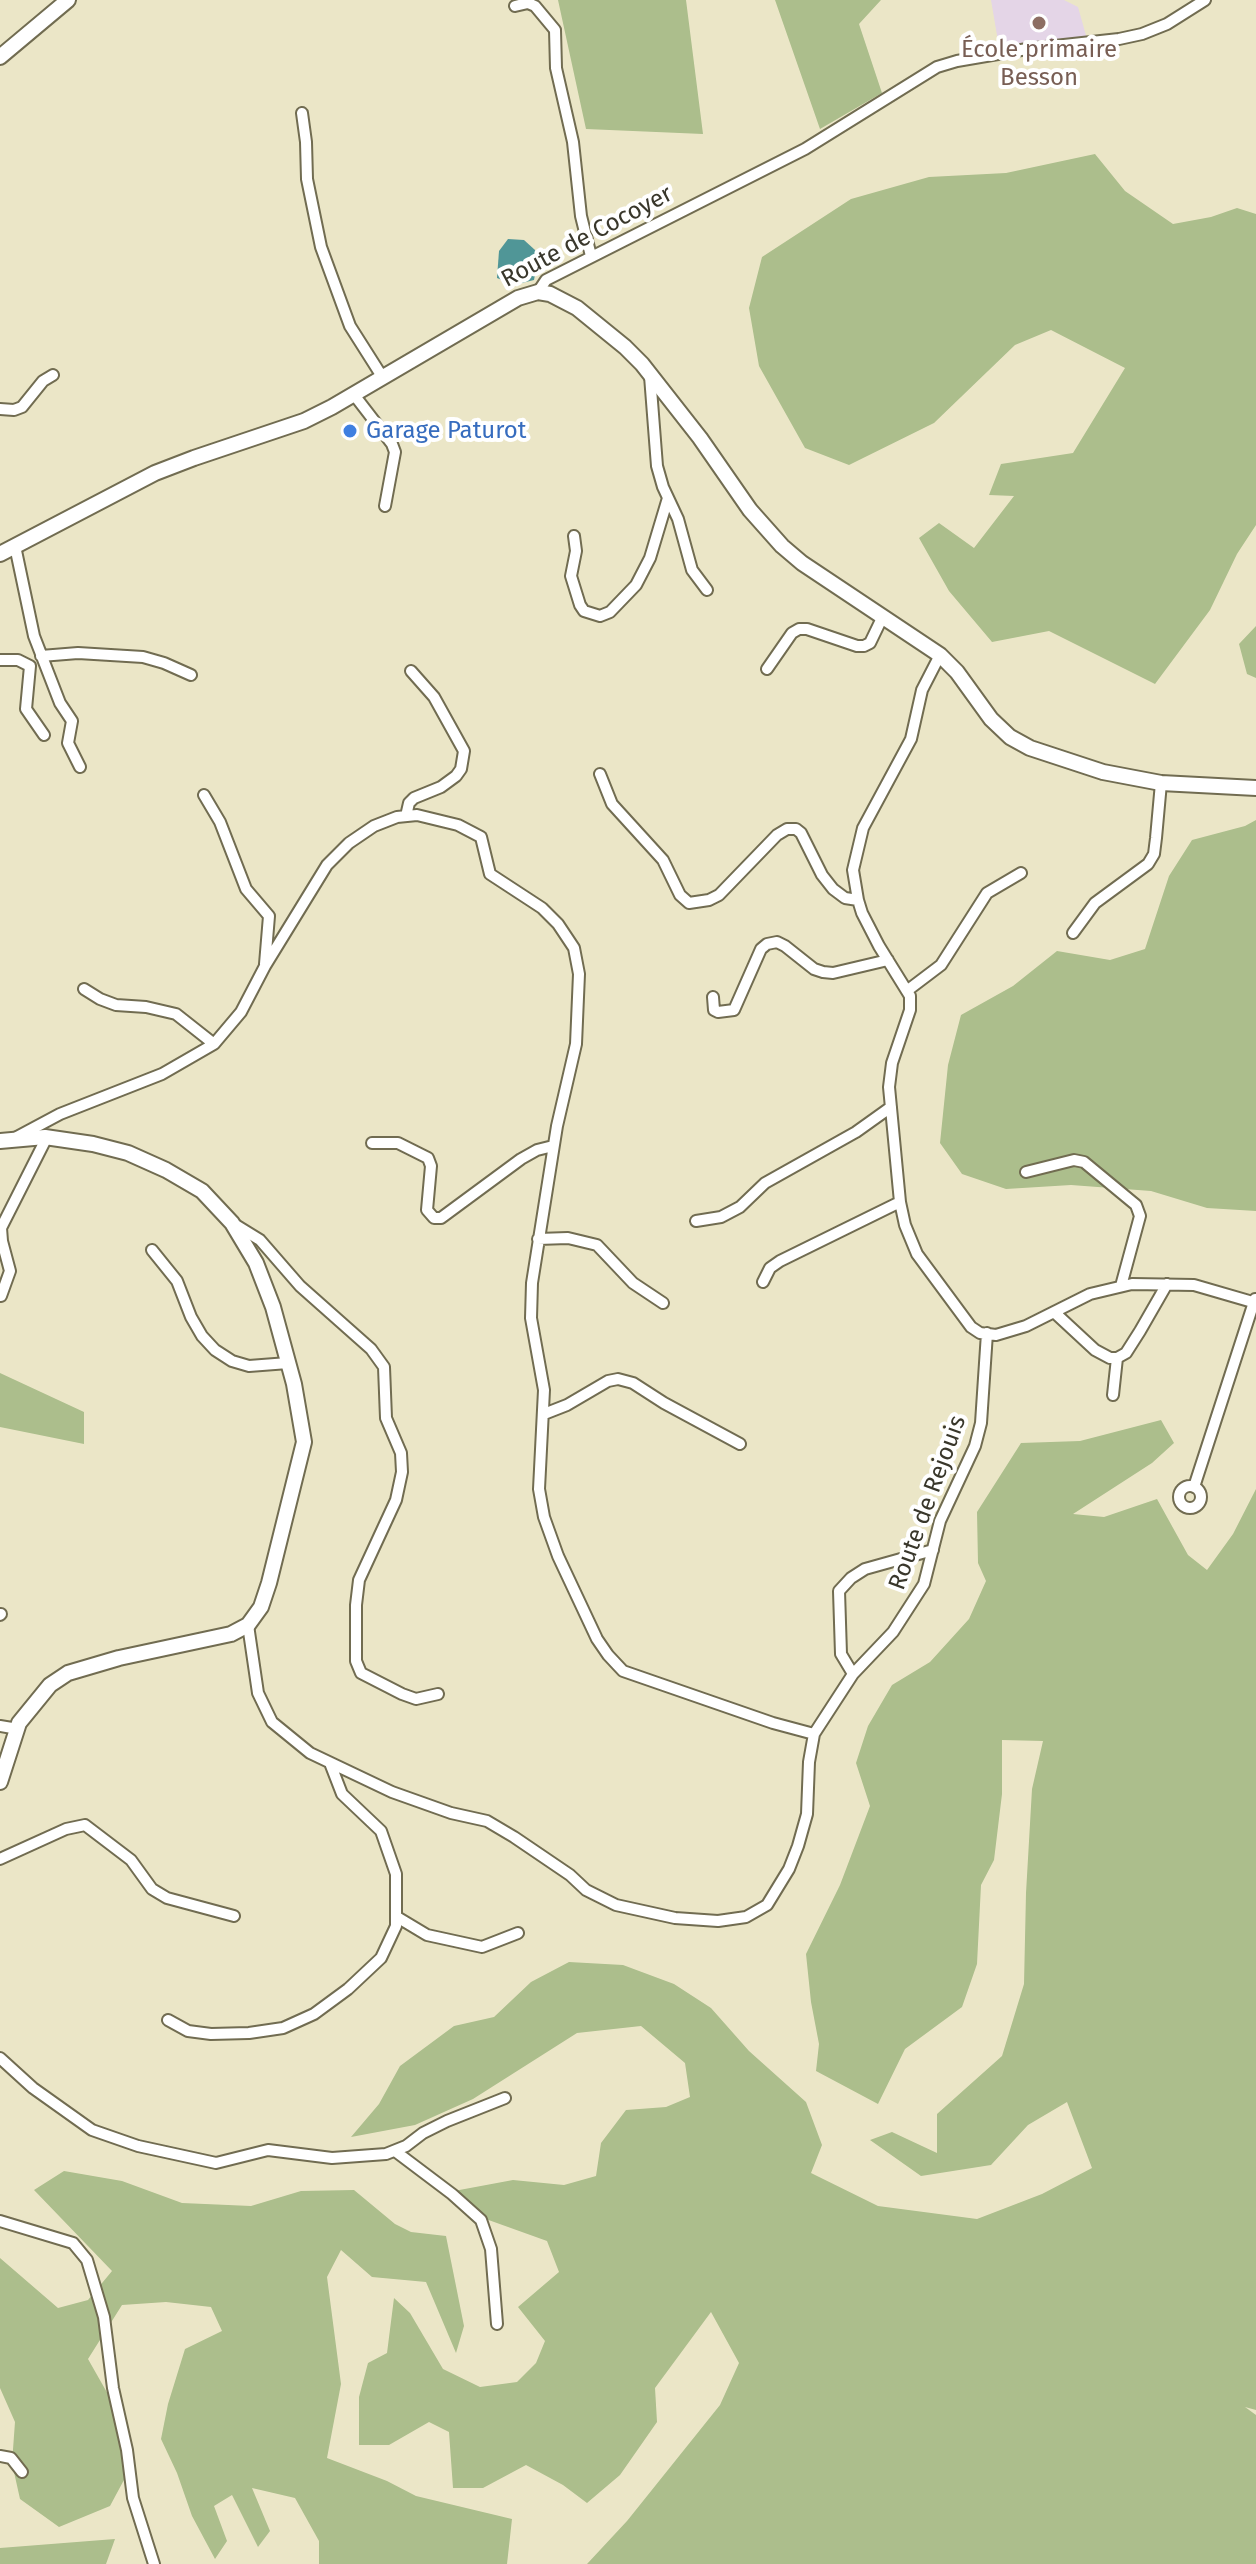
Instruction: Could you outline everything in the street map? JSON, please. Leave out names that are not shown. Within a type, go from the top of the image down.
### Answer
[{"type":"main road","points":[[0,57],[68,0]]},
{"type":"main road","points":[[538,292],[550,294],[577,308],[625,347],[650,374],[768,532],[802,563],[940,655],[957,672],[991,719],[1010,737],[1030,748],[1103,772],[1161,783],[1256,788]]},
{"type":"main road","name":"Route de Cocoyer","points":[[0,554],[155,473],[304,421],[355,396],[518,298],[538,292]]},
{"type":"main road","points":[[1,1776],[18,1729],[34,1703],[50,1685],[68,1673],[119,1658],[231,1634],[248,1625],[261,1607],[265,1595],[303,1456],[303,1429],[273,1307],[256,1263],[232,1223],[202,1191],[128,1153],[47,1137],[8,1139]]},
{"type":"street","name":"Route de Cocoyer","points":[[538,292],[546,280],[805,149],[937,67],[1027,49],[1142,34],[1167,24],[1205,0]]},
{"type":"street","points":[[515,6],[528,3],[535,6],[555,30],[556,68],[573,142],[581,216],[591,256]]},
{"type":"street","points":[[302,113],[307,179],[321,247],[350,326],[383,378]]},
{"type":"street","points":[[650,374],[657,466],[678,519],[692,570],[707,590]]},
{"type":"street","points":[[0,409],[22,407],[43,381],[53,375]]},
{"type":"street","points":[[355,396],[395,452],[385,506]]},
{"type":"street","points":[[574,536],[576,551],[571,576],[580,605],[584,611],[600,616],[610,612],[636,585],[650,558],[668,498]]},
{"type":"street","points":[[15,546],[34,636],[60,703],[72,721],[68,743],[80,767]]},
{"type":"street","points":[[767,669],[792,633],[799,629],[864,646],[870,643],[883,616]]},
{"type":"street","points":[[41,656],[78,653],[143,657],[191,675]]},
{"type":"street","points":[[940,655],[922,690],[911,739],[858,840],[853,870],[858,900],[879,946],[908,990],[910,1010],[890,1073],[900,1202],[905,1225],[924,1267],[971,1327],[996,1335],[1009,1332],[1090,1294],[1141,1283],[1203,1287],[1255,1301],[1194,1487]]},
{"type":"street","points":[[0,660],[18,660],[30,666],[26,709],[44,735]]},
{"type":"street","points":[[406,816],[409,803],[414,798],[441,787],[456,776],[461,769],[464,751],[434,697],[411,671]]},
{"type":"street","points":[[600,774],[612,804],[663,860],[680,895],[689,903],[719,895],[777,835],[787,829],[796,829],[801,833],[822,875],[833,889],[845,898],[858,900]]},
{"type":"street","points":[[1073,933],[1095,903],[1148,864],[1154,854],[1161,783]]},
{"type":"street","points":[[204,795],[220,822],[246,889],[269,916],[265,966]]},
{"type":"street","points":[[8,1139],[60,1114],[162,1074],[214,1044],[241,1012],[317,880],[337,853],[374,826],[406,816],[428,816],[472,830],[481,837],[490,874],[542,908],[558,924],[574,948],[579,974],[576,1044],[553,1146],[532,1283],[531,1318],[544,1390],[539,1475],[541,1504],[558,1556],[576,1598],[608,1655],[623,1671],[814,1734]]},
{"type":"street","points":[[908,990],[941,965],[987,893],[1021,873]]},
{"type":"street","points":[[713,997],[714,1010],[734,1010],[761,949],[767,944],[777,942],[785,946],[814,969],[823,972],[833,973],[888,960]]},
{"type":"street","points":[[84,989],[116,1005],[166,1010],[176,1014],[214,1044]]},
{"type":"street","points":[[696,1221],[721,1217],[740,1207],[765,1183],[856,1132],[891,1107]]},
{"type":"street","points":[[1,1296],[10,1271],[2,1241],[3,1221],[20,1195],[47,1137]]},
{"type":"street","points":[[372,1143],[398,1143],[428,1158],[431,1166],[427,1210],[434,1218],[441,1218],[521,1159],[553,1146]]},
{"type":"street","points":[[1026,1172],[1074,1160],[1084,1162],[1136,1205],[1140,1216],[1121,1286]]},
{"type":"street","points":[[763,1282],[770,1268],[780,1261],[900,1202]]},
{"type":"street","points":[[232,1223],[260,1240],[300,1286],[371,1349],[384,1367],[386,1418],[401,1453],[402,1472],[396,1500],[359,1580],[356,1661],[361,1673],[402,1694],[416,1699],[438,1694]]},
{"type":"street","points":[[538,1239],[568,1238],[597,1245],[633,1283],[663,1303]]},
{"type":"street","points":[[152,1250],[177,1281],[191,1317],[215,1350],[232,1361],[249,1366],[288,1363]]},
{"type":"street","points":[[1054,1312],[1095,1350],[1117,1358],[1126,1353],[1167,1284]]},
{"type":"street","name":"Route de Rejouis","points":[[248,1625],[258,1693],[272,1722],[310,1753],[392,1792],[451,1813],[487,1821],[570,1875],[586,1890],[616,1905],[660,1915],[718,1921],[746,1917],[767,1905],[789,1869],[807,1814],[809,1762],[814,1734],[853,1674],[893,1632],[924,1584],[940,1521],[975,1446],[981,1423],[987,1333]]},
{"type":"street","points":[[1113,1395],[1117,1358]]},
{"type":"street","points":[[544,1414],[567,1405],[608,1381],[618,1379],[633,1383],[740,1444]]},
{"type":"street","points":[[853,1674],[841,1654],[839,1591],[865,1569],[933,1550]]},
{"type":"street","points":[[0,1726],[18,1729]]},
{"type":"street","points":[[168,2020],[188,2031],[229,2035],[264,2032],[300,2022],[348,1989],[374,1966],[390,1940],[397,1917],[396,1874],[381,1831],[342,1794],[330,1763]]},
{"type":"street","points":[[0,1859],[56,1833],[85,1825],[131,1860],[152,1889],[167,1898],[234,1916]]},
{"type":"street","points":[[397,1917],[427,1935],[482,1947],[518,1933]]},
{"type":"street","points":[[0,2058],[33,2088],[92,2130],[138,2146],[216,2163],[268,2150],[332,2158],[395,2151],[423,2133],[505,2098]]},
{"type":"street","points":[[395,2151],[470,2209],[485,2227],[491,2249],[497,2324]]},
{"type":"street","points":[[0,2221],[73,2243],[87,2260],[104,2317],[113,2388],[137,2514],[154,2564]]},
{"type":"street","points":[[0,2456],[11,2458],[22,2472]]},
{"type":"shaded area","name":"École primaire Besson","points":[[991,0],[1064,0],[1078,7],[1087,39],[999,47]]},
{"type":"green space","points":[[558,0],[686,0],[703,134],[586,129]]},
{"type":"green space","points":[[775,0],[881,0],[859,24],[882,93],[820,129]]},
{"type":"green space","points":[[1095,154],[1125,191],[1173,224],[1211,217],[1237,208],[1256,214],[1256,525],[1237,554],[1210,610],[1155,684],[1049,631],[992,642],[949,591],[919,538],[939,523],[974,548],[1014,496],[989,495],[1001,464],[1073,453],[1125,368],[1051,330],[1015,345],[934,423],[849,465],[805,448],[759,366],[749,308],[762,257],[851,199],[929,177],[1006,173]]},
{"type":"green space","points":[[1256,626],[1256,678],[1247,674],[1239,644]]},
{"type":"green space","points":[[1256,820],[1256,1211],[1207,1208],[1151,1191],[1071,1185],[1006,1189],[962,1174],[940,1143],[948,1065],[961,1015],[1013,986],[1057,951],[1110,960],[1145,949],[1169,876],[1192,840],[1245,826]]},
{"type":"green space","points":[[0,1373],[84,1412],[84,1444],[0,1427]]},
{"type":"green space","points":[[1161,1420],[1174,1443],[1152,1463],[1073,1514],[1104,1517],[1157,1499],[1188,1555],[1207,1570],[1233,1534],[1256,1489],[1256,2410],[1245,2407],[1256,2415],[1256,2564],[587,2564],[627,2521],[720,2405],[739,2363],[711,2312],[655,2388],[657,2422],[620,2475],[587,2503],[563,2485],[526,2465],[483,2488],[453,2488],[449,2432],[429,2422],[389,2445],[359,2445],[359,2397],[368,2363],[387,2353],[394,2298],[410,2313],[443,2369],[480,2387],[517,2382],[536,2363],[545,2341],[518,2307],[559,2272],[547,2241],[483,2218],[454,2191],[513,2180],[564,2185],[596,2176],[601,2143],[626,2110],[666,2107],[690,2097],[685,2063],[641,2026],[577,2033],[473,2099],[415,2125],[351,2137],[379,2104],[400,2066],[454,2026],[494,2017],[531,1982],[569,1962],[623,1965],[674,1984],[711,2008],[749,2051],[806,2102],[822,2145],[811,2173],[878,2206],[977,2219],[1042,2194],[1092,2168],[1067,2102],[1028,2125],[991,2165],[921,2176],[870,2140],[892,2132],[937,2153],[937,2114],[1002,2056],[1024,1984],[1032,1789],[1043,1741],[1002,1740],[1002,1794],[994,1860],[981,1885],[977,1964],[962,2007],[905,2049],[878,2104],[816,2071],[819,2044],[806,1954],[840,1885],[870,1806],[856,1763],[868,1726],[892,1685],[930,1662],[969,1619],[986,1581],[978,1563],[977,1512],[1021,1443],[1080,1441]]},
{"type":"green space","points":[[64,2171],[122,2181],[182,2203],[251,2206],[301,2191],[354,2190],[395,2224],[411,2232],[446,2236],[464,2326],[456,2353],[426,2282],[372,2277],[341,2250],[327,2277],[341,2384],[327,2458],[387,2481],[416,2496],[512,2519],[507,2564],[319,2564],[319,2541],[295,2498],[252,2488],[270,2531],[258,2547],[232,2495],[214,2506],[227,2541],[215,2559],[192,2516],[161,2439],[185,2349],[222,2331],[211,2307],[166,2302],[122,2305],[88,2359],[109,2396],[122,2451],[125,2478],[110,2506],[59,2527],[20,2499],[12,2463],[15,2422],[0,2388],[0,2258],[58,2308],[88,2300],[112,2271],[34,2190]]},
{"type":"green space","points":[[115,2539],[106,2564],[0,2564],[0,2548]]},
{"type":"water","points":[[508,239],[524,240],[535,250],[538,259],[534,280],[514,285],[497,278],[499,251]]},
{"type":"place","name":"École primaire Besson","points":[[1039,23]]},
{"type":"place","name":"Garage Paturot","points":[[350,431]]}]
